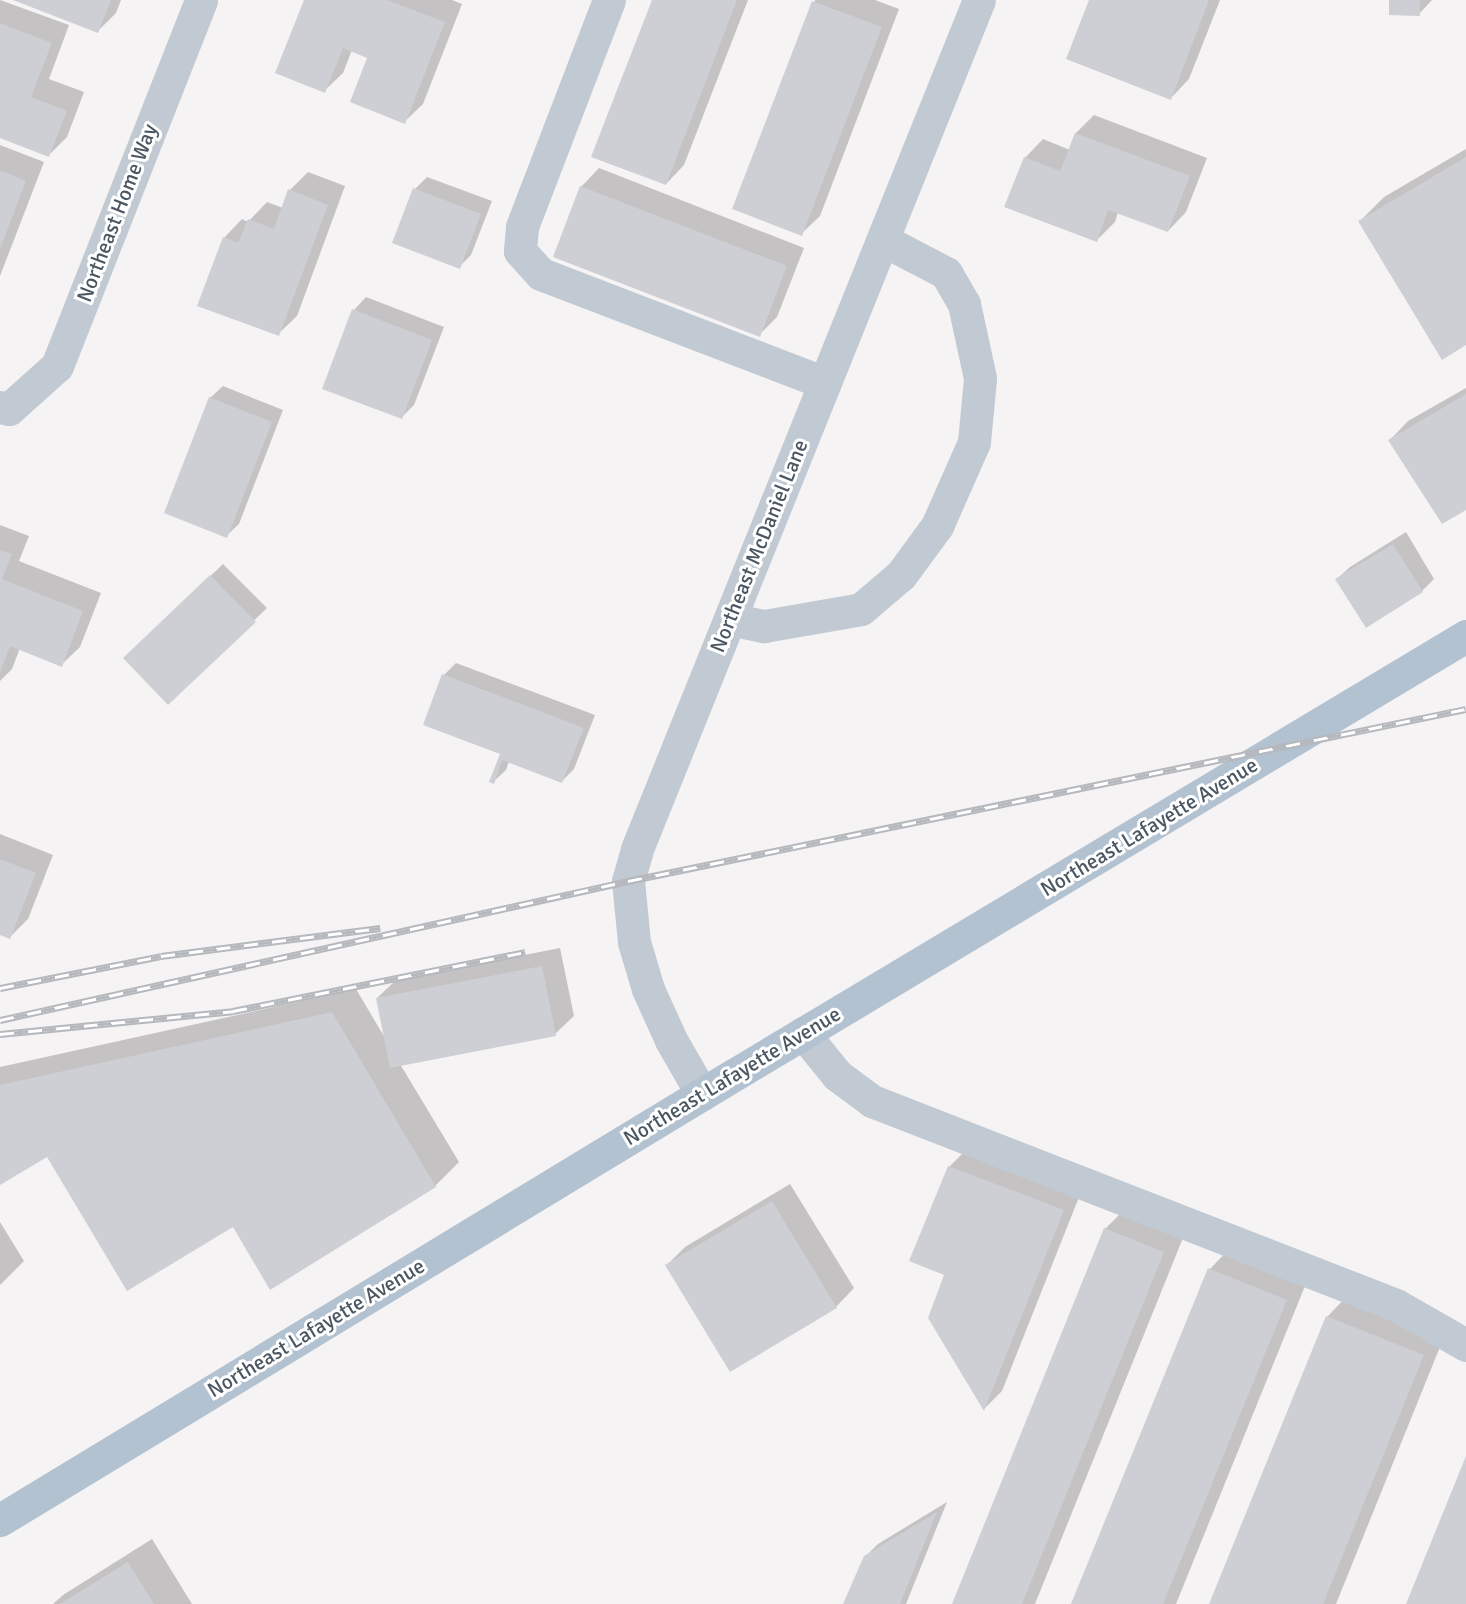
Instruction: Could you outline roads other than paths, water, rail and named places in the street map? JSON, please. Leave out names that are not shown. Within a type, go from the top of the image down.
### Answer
[{"type":"main road","name":"Northeast Lafayette Avenue","points":[[0,1520],[702,1094],[1466,636]]},
{"type":"street","name":"Northeast Home Way","points":[[4,408],[57,366],[201,0]]},
{"type":"street","points":[[609,0],[522,227],[520,251],[542,274],[825,383]]},
{"type":"street","name":"Northeast McDaniel Lane","points":[[702,1094],[671,1040],[648,989],[634,942],[628,881],[637,849],[979,0]]},
{"type":"street","points":[[730,619],[764,626],[861,609],[901,575],[937,526],[975,442],[980,378],[964,304],[946,273],[883,240]]},
{"type":"street","points":[[803,1034],[837,1075],[872,1101],[1396,1305],[1466,1345]]},
{"type":"railway","points":[[0,1020],[628,881],[1466,709]]},
{"type":"railway","points":[[0,988],[161,956],[380,928]]},
{"type":"railway","points":[[0,1034],[233,1011],[525,952]]}]
